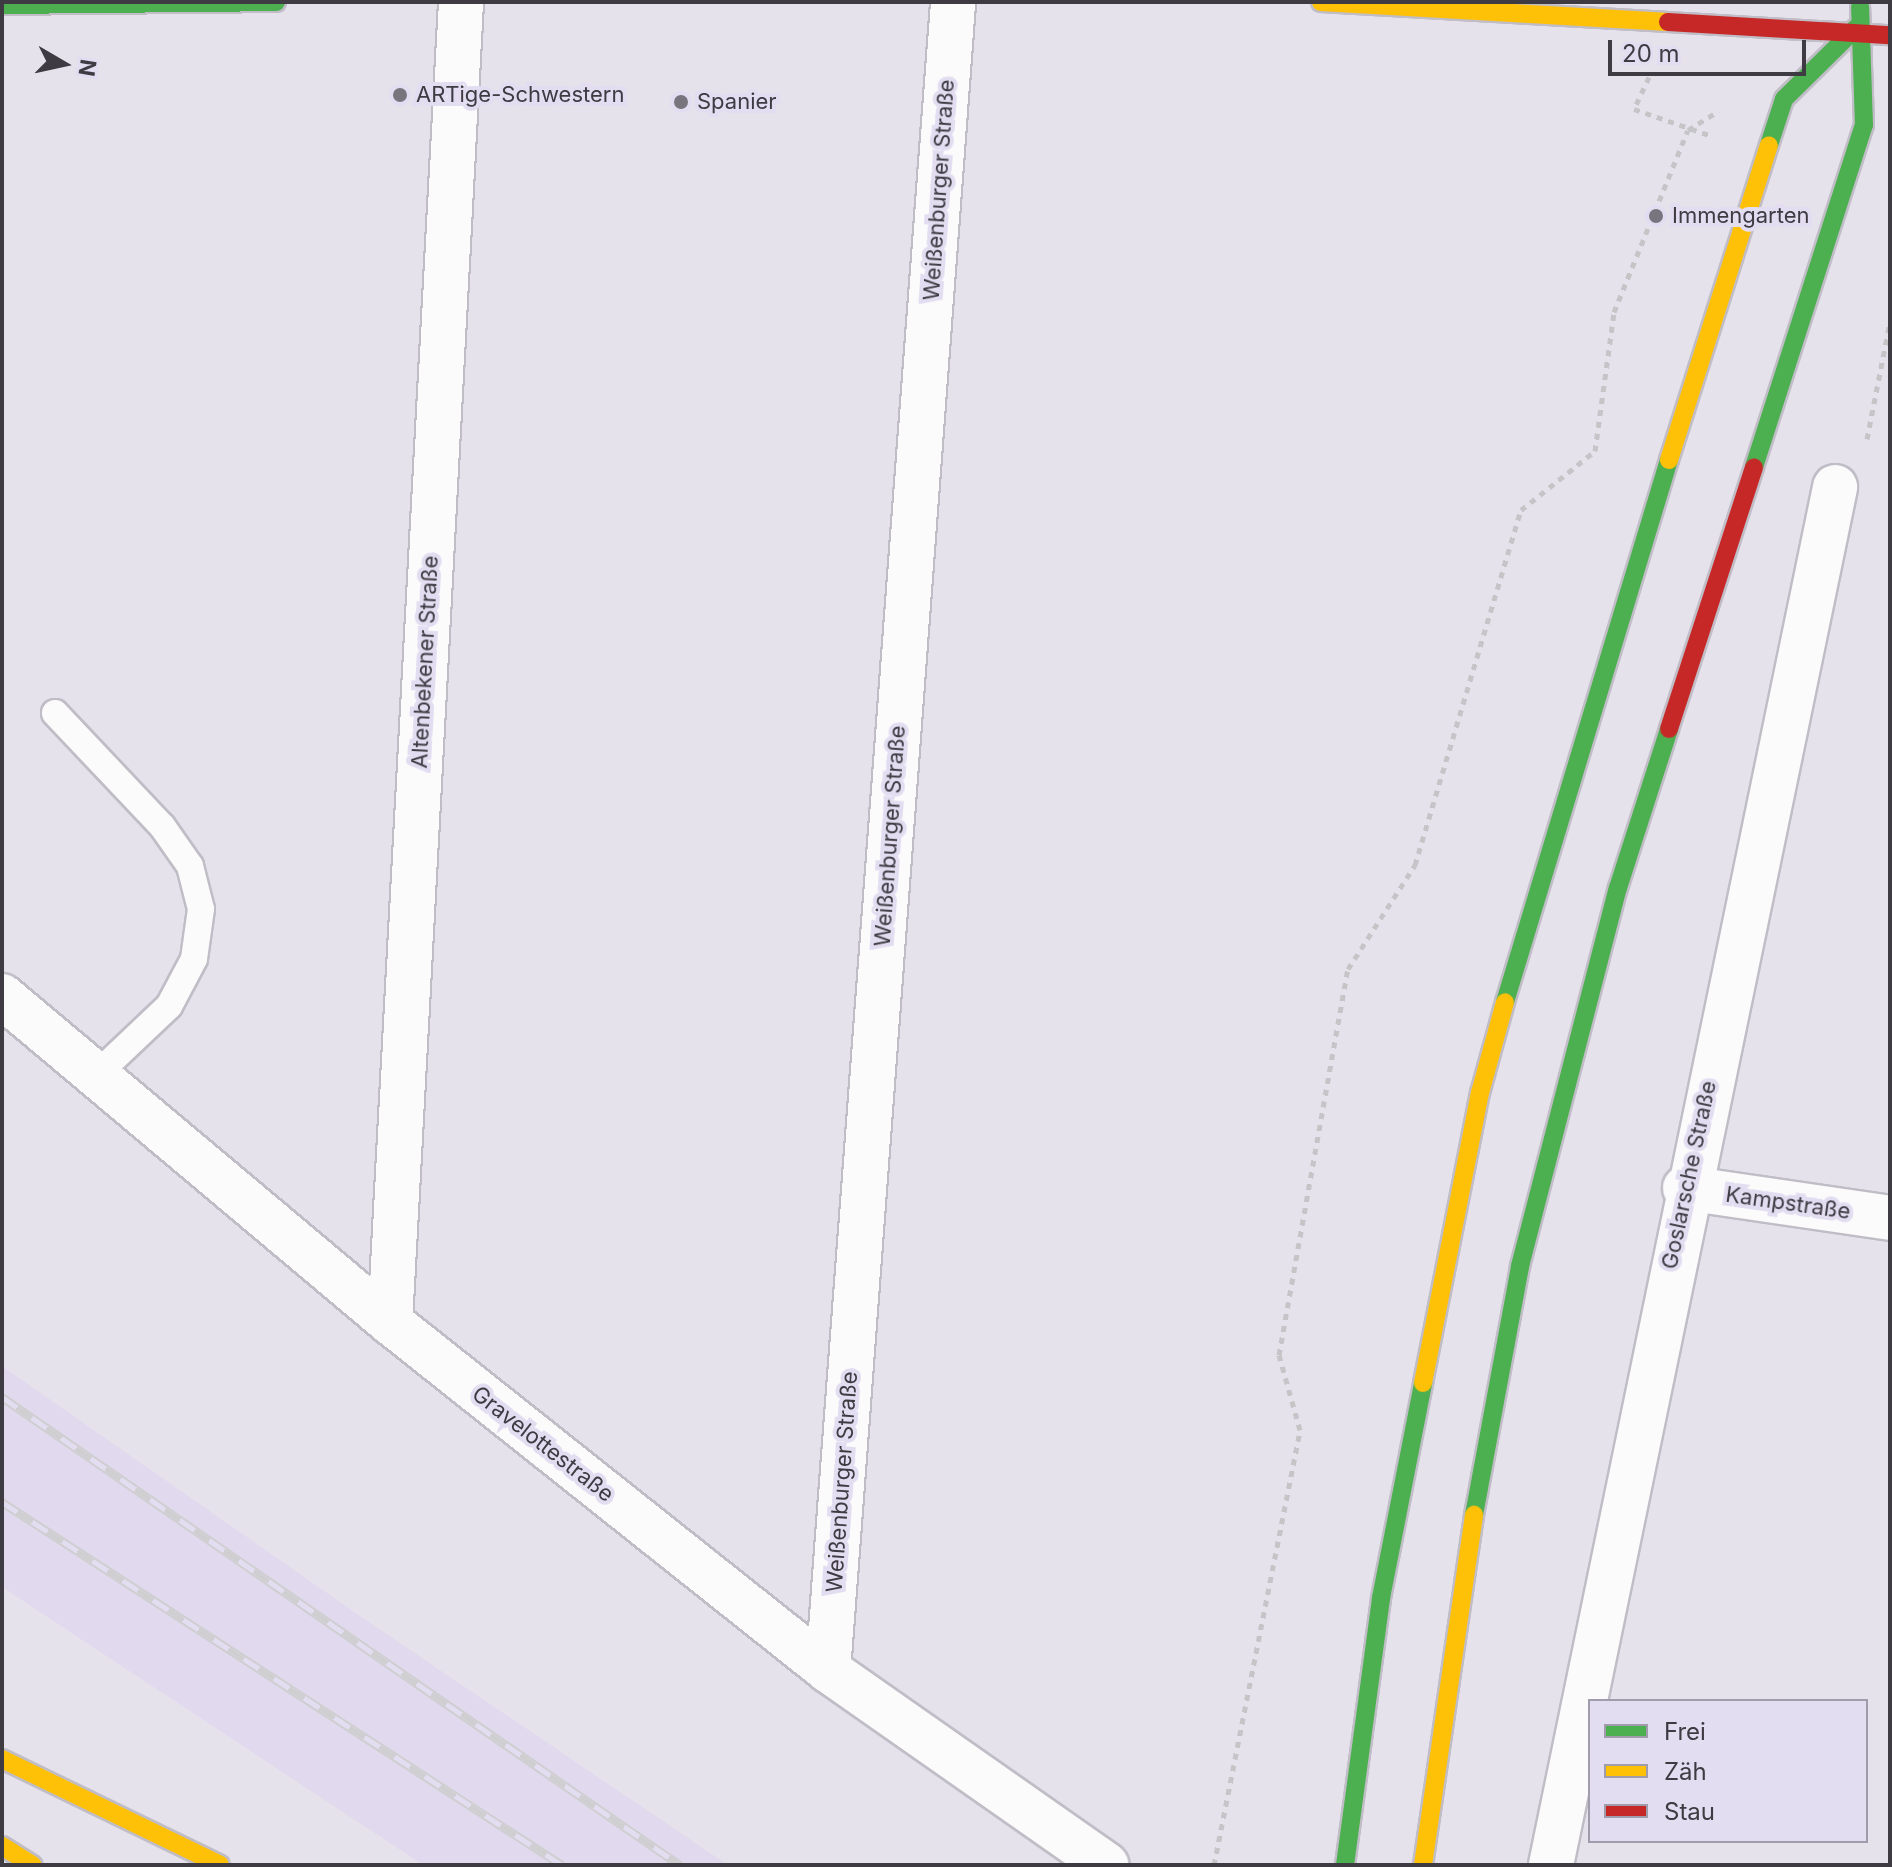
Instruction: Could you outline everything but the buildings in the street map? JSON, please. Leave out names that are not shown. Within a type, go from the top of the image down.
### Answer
[{"type":"main road","points":[[2,5],[53,2],[276,2]]},
{"type":"main road","points":[[1321,2],[1572,8],[1676,20],[1856,28],[1890,35]]},
{"type":"main road","points":[[1423,1865],[1458,1604],[1520,1266],[1618,888],[1864,125],[1856,28],[1861,2]]},
{"type":"main road","points":[[1345,1865],[1381,1598],[1484,1078],[1570,771],[1784,99],[1856,28]]},
{"type":"main road","points":[[2,1759],[220,1865]]},
{"type":"main road","points":[[2,1846],[33,1865]]},
{"type":"street","name":"Altenbekener Straße","points":[[390,1322],[461,2]]},
{"type":"street","name":"Weißenburger Straße","points":[[828,1670],[953,2]]},
{"type":"street","name":"Goslarsche Straße","points":[[1551,1865],[1685,1188],[1835,487]]},
{"type":"street","name":"Gravelottestraße","points":[[2,996],[390,1322],[828,1670],[1107,1865]]},
{"type":"street","name":"Kampstraße","points":[[1685,1188],[1890,1218]]},
{"type":"lane","points":[[55,713],[162,826],[190,866],[201,909],[194,959],[169,1006],[96,1075]]},
{"type":"path","points":[[1214,1865],[1300,1430],[1279,1355],[1348,969],[1415,865],[1521,510],[1595,451],[1614,312],[1688,130],[1634,109],[1676,20]]},
{"type":"path","points":[[1835,487],[1859,477],[1890,322]]},
{"type":"shaded area","points":[[2,1366],[363,1618],[728,1865],[423,1865],[2,1587]]},
{"type":"railway","points":[[2,1397],[680,1865]]},
{"type":"railway","points":[[2,1502],[562,1865]]},
{"type":"traffic: fast","points":[[2,5],[276,2]]},
{"type":"traffic: fast","points":[[1754,467],[1864,125],[1860,7]]},
{"type":"traffic: fast","points":[[1769,145],[1784,99],[1856,28]]},
{"type":"traffic: fast","points":[[1505,1002],[1669,460]]},
{"type":"traffic: fast","points":[[1474,1515],[1520,1266],[1618,888],[1669,729]]},
{"type":"traffic: fast","points":[[1345,1865],[1381,1598],[1423,1383]]},
{"type":"traffic: slow","points":[[1321,2],[1668,22]]},
{"type":"traffic: slow","points":[[1669,460],[1769,145]]},
{"type":"traffic: slow","points":[[1423,1383],[1480,1093],[1505,1002]]},
{"type":"traffic: slow","points":[[1423,1865],[1474,1515]]},
{"type":"traffic: slow","points":[[2,1759],[220,1865]]},
{"type":"traffic: slow","points":[[2,1846],[33,1865]]},
{"type":"traffic: jam","points":[[1668,22],[1890,35]]},
{"type":"traffic: jam","points":[[1669,729],[1754,467]]},
{"type":"place","name":"ARTige-Schwestern","points":[[400,95]]},
{"type":"place","name":"Spanier","points":[[681,102]]},
{"type":"place","name":"Immengarten","points":[[1656,216]]}]
